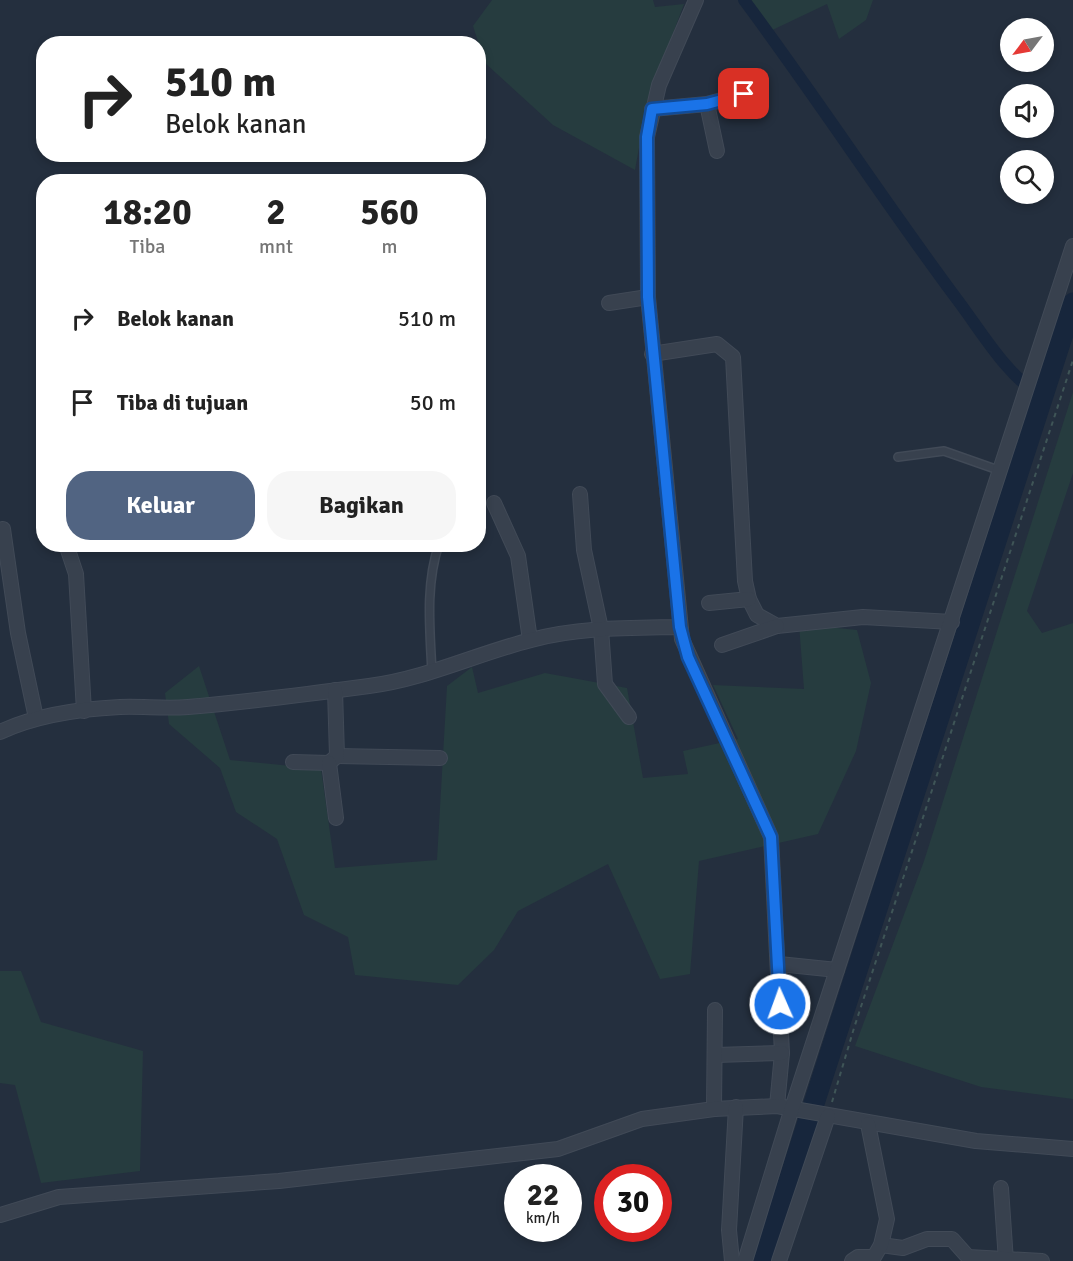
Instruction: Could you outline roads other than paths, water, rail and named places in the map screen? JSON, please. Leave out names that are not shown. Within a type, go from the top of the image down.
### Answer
[{"type":"street","points":[[696,0],[667,65],[652,109],[647,137],[648,297],[652,354],[680,627],[688,657],[771,837],[782,1053],[777,1106]]},
{"type":"street","points":[[652,109],[707,104],[744,94]]},
{"type":"street","points":[[707,104],[717,151]]},
{"type":"street","points":[[745,1261],[796,1109],[837,970],[1073,246]]},
{"type":"street","points":[[609,303],[648,297]]},
{"type":"street","points":[[652,354],[717,344],[734,357],[745,581],[749,599],[762,619],[777,626]]},
{"type":"street","points":[[580,494],[584,550],[601,629],[606,684],[629,717]]},
{"type":"street","points":[[494,503],[518,556],[530,640]]},
{"type":"street","points":[[3,529],[18,633],[36,718]]},
{"type":"street","points":[[69,552],[76,574],[84,711]]},
{"type":"street","points":[[709,603],[749,599]]},
{"type":"street","points":[[722,645],[777,626],[863,617],[952,622]]},
{"type":"street","points":[[0,732],[36,718],[84,711],[119,707],[187,707],[371,686],[432,673],[530,640],[601,629],[680,627]]},
{"type":"street","points":[[335,690],[333,759],[336,818]]},
{"type":"street","points":[[293,762],[333,759],[440,758]]},
{"type":"street","points":[[779,964],[837,970]]},
{"type":"street","points":[[714,1109],[715,1010]]},
{"type":"street","points":[[716,1055],[782,1053]]},
{"type":"street","points":[[0,1215],[59,1197],[279,1180],[558,1149],[642,1119],[736,1107],[777,1106],[868,1124],[976,1141],[1073,1149]]},
{"type":"street","points":[[732,1261],[729,1230],[736,1107]]},
{"type":"street","points":[[779,1261],[825,1116]]},
{"type":"street","points":[[852,1261],[858,1257],[874,1257],[881,1245],[887,1219],[868,1124]]},
{"type":"street","points":[[1001,1188],[1006,1261]]},
{"type":"street","points":[[881,1245],[903,1248],[927,1239],[952,1239],[970,1259],[1042,1261]]},
{"type":"lane","points":[[898,457],[944,451],[1001,471]]},
{"type":"lane","points":[[432,673],[430,594],[433,562],[436,552]]},
{"type":"waterway","points":[[744,0],[995,352],[1017,377],[1042,397]]},
{"type":"waterway","points":[[763,1261],[1073,303]]}]
